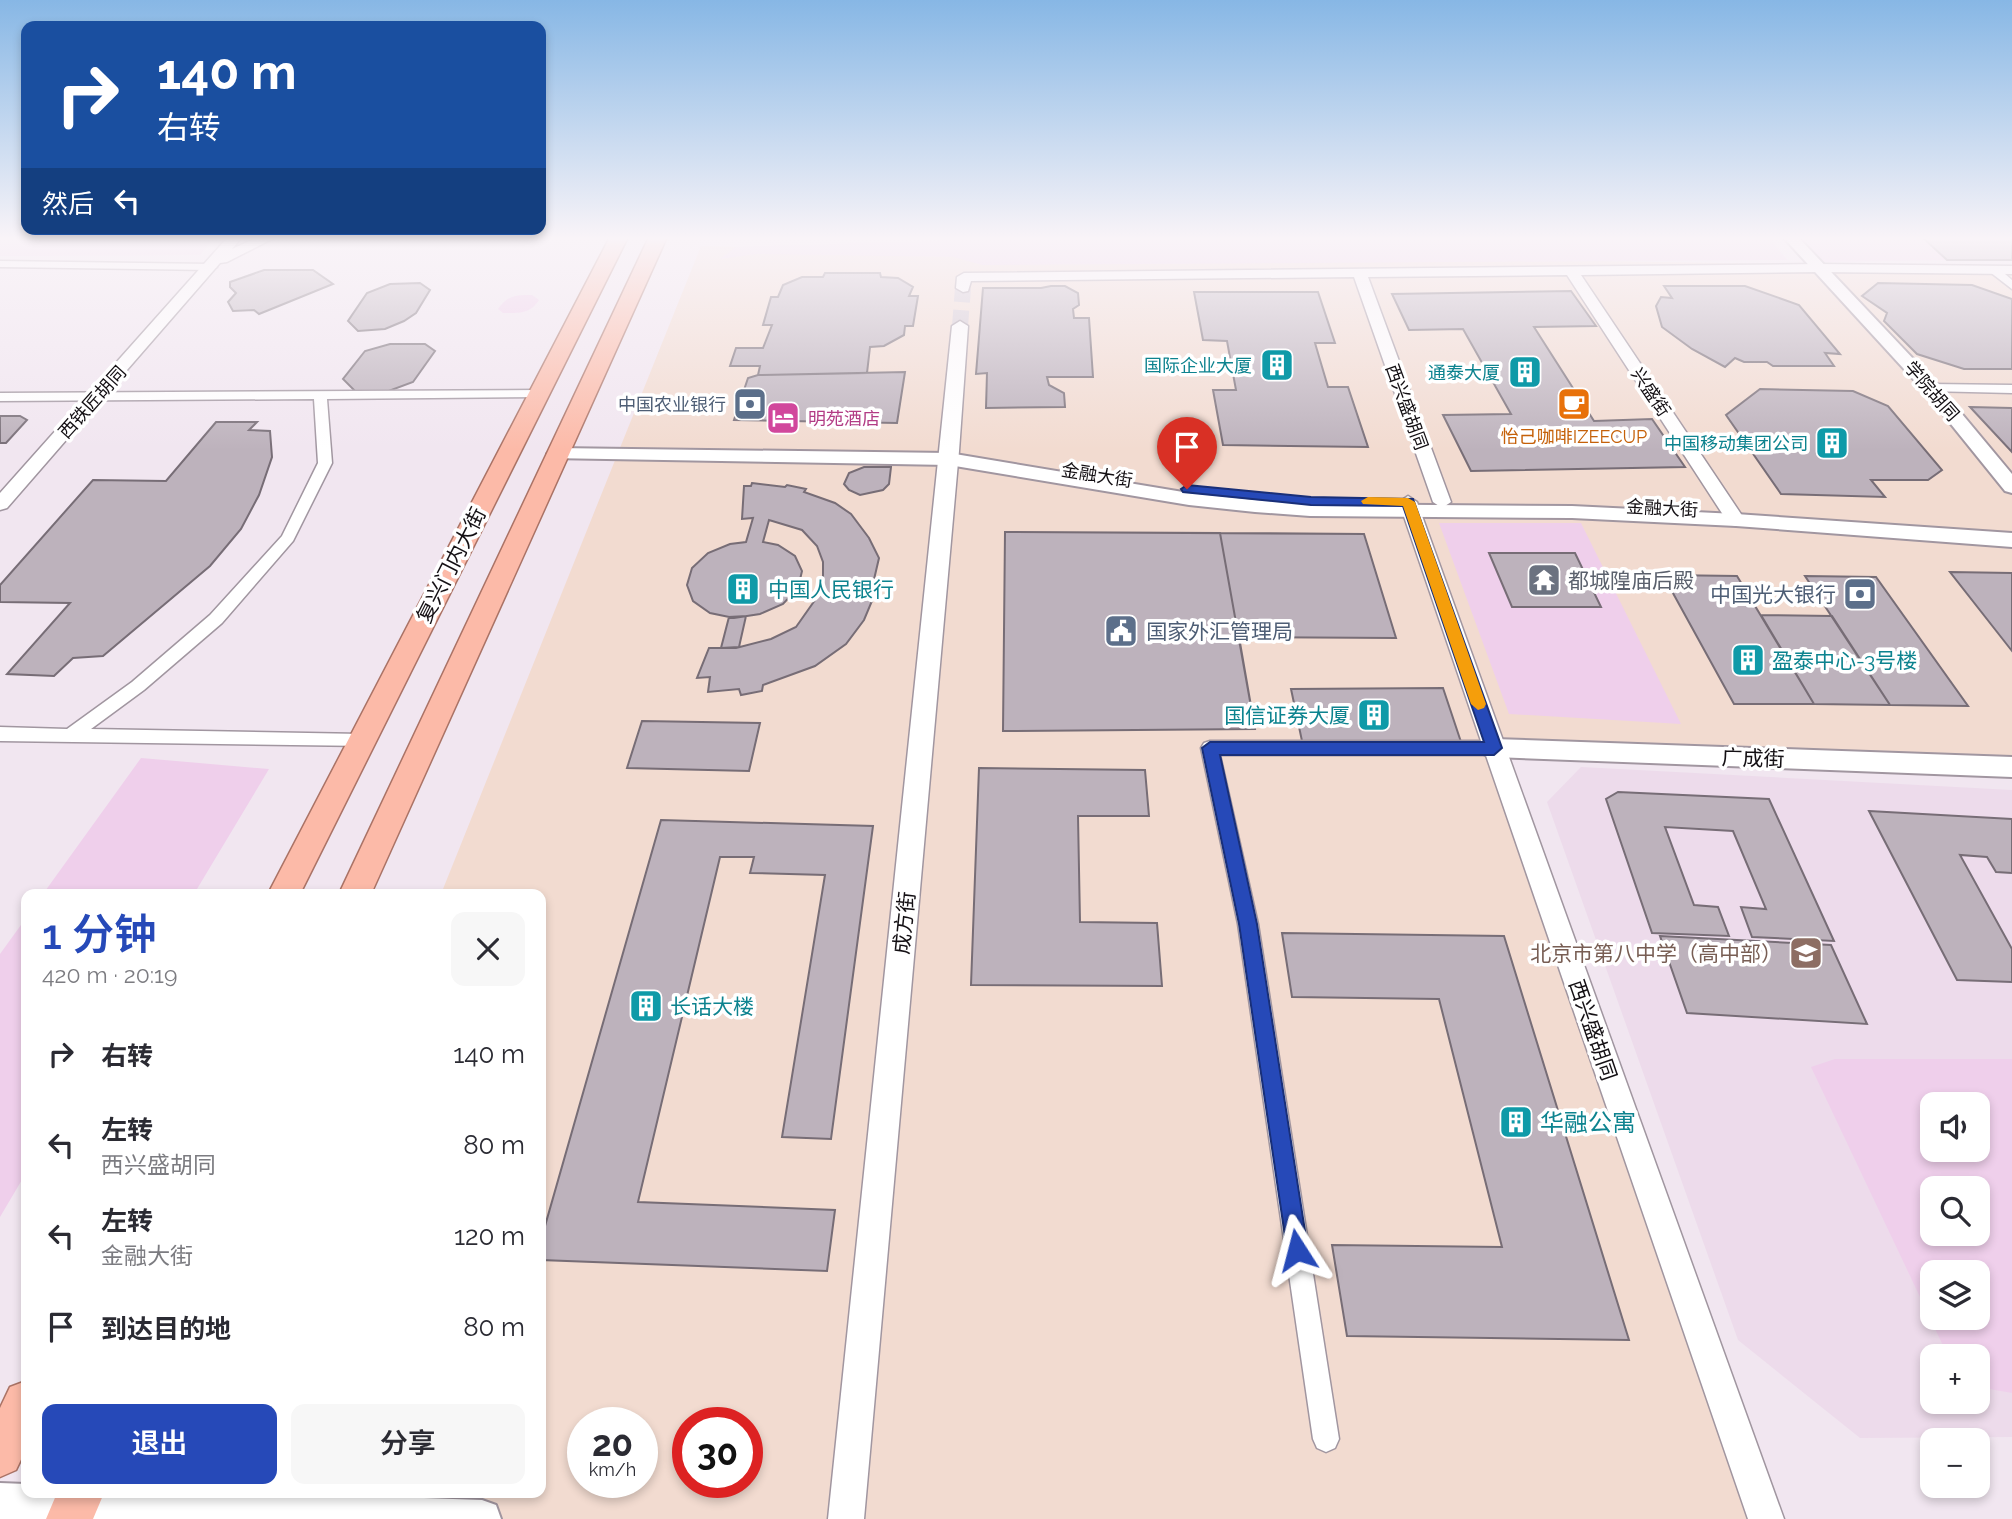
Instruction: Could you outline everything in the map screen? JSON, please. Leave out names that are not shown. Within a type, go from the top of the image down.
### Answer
[{"type":"highway","name":"复兴门内大街","points":[[287,889],[583,308]]},
{"type":"highway","points":[[357,889],[625,308]]},
{"type":"highway","points":[[0,1454],[21,1413]]},
{"type":"main road","name":"学院胡同","points":[[1856,308],[1931,388],[2012,487]]},
{"type":"main road","points":[[558,449],[950,455],[1189,499],[1310,510],[1410,506],[1733,516],[2012,540]]},
{"type":"main road","name":"金融大街","points":[[1410,506],[1442,502],[1565,503],[1733,516],[2012,531]]},
{"type":"main road","name":"广成街","points":[[1494,748],[2012,767]]},
{"type":"main road","points":[[0,1502],[482,1519]]},
{"type":"street","name":"西铁匠胡同","points":[[0,504],[175,308]]},
{"type":"street","name":"西兴盛胡同","points":[[1372,308],[1442,502]]},
{"type":"street","name":"兴盛街","points":[[1596,308],[1733,516]]},
{"type":"street","name":"成方街","points":[[846,1519],[950,455],[960,326]]},
{"type":"street","points":[[1931,388],[2012,389]]},
{"type":"street","points":[[0,397],[539,394]]},
{"type":"street","points":[[69,736],[138,686],[216,619],[288,538],[326,463],[320,397]]},
{"type":"street","name":"西兴盛胡同","points":[[1410,506],[1766,1519]]},
{"type":"street","points":[[0,734],[362,741]]},
{"type":"street","points":[[1326,1439],[1248,924],[1210,748],[1494,748]]},
{"type":"shaded area","points":[[531,308],[519,313],[503,313],[498,309]]},
{"type":"shaded area","points":[[676,308],[2012,308],[2012,767],[1494,748],[1766,1519],[187,1519],[196,1498],[546,1498],[546,889],[443,889]]},
{"type":"shaded area","points":[[1439,523],[1581,523],[1681,724],[1509,714]]},
{"type":"shaded area","points":[[141,758],[269,769],[197,889],[47,889]]},
{"type":"shaded area","name":"北京市第八中学（高中部）","points":[[1581,767],[2012,790],[2012,1437],[1990,1437],[1990,1428],[1920,1428],[1920,1438],[1860,1438],[1738,1340],[1547,802]]},
{"type":"shaded area","points":[[21,925],[21,1181],[0,1217],[0,954]]},
{"type":"shaded area","points":[[1835,1059],[2012,1059],[2012,1393],[1990,1389],[1990,1344],[1942,1344],[1936,1330],[1990,1330],[1990,1260],[1920,1260],[1920,1297],[1811,1067]]},
{"type":"building","points":[[231,308],[274,308],[259,314],[254,310],[233,311]]},
{"type":"building","points":[[357,308],[419,308],[404,321],[385,329],[358,331],[348,321]]},
{"type":"building","points":[[768,308],[916,308],[913,326],[905,326],[904,335],[884,346],[870,347],[867,373],[758,375],[760,366],[730,366],[736,348],[763,348],[772,325],[763,325]]},
{"type":"building","points":[[981,308],[1075,308],[1074,318],[1089,318],[1093,377],[1047,377],[1049,385],[1064,393],[1065,407],[986,408],[987,373],[976,374]]},
{"type":"building","name":"国际企业大厦","points":[[1197,308],[1323,308],[1335,343],[1315,343],[1328,387],[1348,387],[1368,447],[1223,445],[1213,390],[1236,390],[1227,341],[1203,340]]},
{"type":"building","name":"通泰大厦","points":[[1399,308],[1583,308],[1596,326],[1534,327],[1594,421],[1652,419],[1685,467],[1471,471],[1443,415],[1511,414],[1463,329],[1409,330]]},
{"type":"building","points":[[1657,308],[1801,308],[1840,354],[1825,353],[1834,366],[1773,366],[1767,362],[1744,362],[1735,358],[1725,367],[1692,349],[1662,327]]},
{"type":"building","points":[[1879,308],[2012,308],[2012,369],[1964,369],[1917,354],[1884,321],[1887,313]]},
{"type":"building","points":[[390,344],[425,344],[435,351],[413,382],[386,392],[355,391],[343,379],[365,351]]},
{"type":"building","points":[[905,372],[897,423],[734,420],[748,378],[758,375]]},
{"type":"building","name":"中国移动集团公司","points":[[1760,389],[1853,391],[1888,406],[1942,470],[1928,480],[1871,480],[1885,497],[1781,494],[1726,415]]},
{"type":"building","points":[[1970,407],[2012,408],[2012,452]]},
{"type":"building","points":[[0,416],[20,416],[27,420],[6,443],[0,443]]},
{"type":"building","points":[[216,422],[257,422],[249,430],[270,431],[272,457],[259,495],[241,529],[210,566],[103,656],[73,658],[54,676],[7,674],[70,603],[0,602],[0,585],[93,480],[166,481]]},
{"type":"building","points":[[864,467],[891,467],[889,484],[883,490],[860,495],[849,490],[844,484],[849,473]]},
{"type":"building","name":"中国人民银行","points":[[752,483],[806,489],[804,492],[835,503],[851,514],[869,538],[879,558],[872,588],[877,589],[864,620],[846,644],[815,666],[763,685],[762,691],[741,695],[739,689],[708,692],[710,677],[697,678],[709,648],[736,648],[771,639],[796,627],[815,600],[823,579],[823,562],[817,546],[802,530],[769,520],[763,542],[778,545],[795,556],[802,571],[798,588],[783,604],[760,614],[734,618],[710,613],[693,601],[687,585],[692,568],[708,553],[730,544],[746,542],[753,518],[742,519],[744,486],[751,486]]},
{"type":"building","name":"国家外汇管理局","points":[[1005,532],[1220,533],[1255,729],[1003,731]]},
{"type":"building","name":"国家外汇管理局","points":[[1005,532],[1364,534],[1396,638],[1239,637],[1255,729],[1003,731]]},
{"type":"building","points":[[1220,533],[1364,534],[1396,638],[1239,637],[1255,729]]},
{"type":"building","name":"都城隍庙后殿","points":[[1489,553],[1575,553],[1601,607],[1512,607]]},
{"type":"building","points":[[1950,572],[2012,573],[2012,651]]},
{"type":"building","name":"盈泰中心-3号楼","points":[[1663,575],[1737,576],[1814,704],[1734,704]]},
{"type":"building","points":[[1805,576],[1876,577],[1968,706],[1890,705]]},
{"type":"building","points":[[1761,615],[1832,616],[1890,705],[1814,704]]},
{"type":"building","points":[[746,616],[739,647],[721,648],[729,617]]},
{"type":"building","name":"国信证券大厦","points":[[1443,688],[1461,742],[1302,741],[1291,689]]},
{"type":"building","points":[[642,721],[760,723],[749,771],[627,768]]},
{"type":"building","points":[[979,768],[1145,770],[1149,816],[1078,816],[1080,922],[1157,923],[1162,986],[971,985]]},
{"type":"building","points":[[1618,792],[1769,799],[1834,941],[1752,937],[1741,907],[1766,909],[1733,831],[1665,827],[1694,905],[1718,907],[1729,936],[1652,933],[1606,799]]},
{"type":"building","points":[[1869,811],[2012,819],[2012,873],[1996,872],[1987,857],[1960,855],[2012,949],[2012,982],[1957,980]]},
{"type":"building","name":"长话大楼","points":[[661,820],[873,826],[831,1139],[782,1137],[825,875],[750,873],[754,857],[720,857],[638,1202],[835,1210],[827,1271],[546,1260],[546,1222]]},
{"type":"building","name":"华融公寓","points":[[1282,933],[1504,936],[1629,1340],[1347,1336],[1332,1245],[1502,1247],[1439,999],[1292,997]]},
{"type":"building","points":[[1660,936],[1831,945],[1867,1024],[1687,1013]]},
{"type":"tunnel","points":[[960,326],[961,308]]},
{"type":"slow traffic","points":[[1368,501],[1408,502],[1478,704]]},
{"type":"place","name":"国际企业大厦","points":[[1277,365]]},
{"type":"place","name":"通泰大厦","points":[[1525,372]]},
{"type":"place","name":"中国农业银行","points":[[750,404]]},
{"type":"place","name":"怡己咖啡IZEECUP","points":[[1574,404]]},
{"type":"place","name":"明苑酒店","points":[[783,418]]},
{"type":"place","name":"中国移动集团公司","points":[[1832,443]]},
{"type":"place","name":"都城隍庙后殿","points":[[1544,580]]},
{"type":"place","name":"中国人民银行","points":[[743,589]]},
{"type":"place","name":"中国光大银行","points":[[1860,594]]},
{"type":"place","name":"国家外汇管理局","points":[[1121,631]]},
{"type":"place","name":"盈泰中心-3号楼","points":[[1748,660]]},
{"type":"place","name":"国信证券大厦","points":[[1374,715]]},
{"type":"place","name":"北京市第八中学（高中部）","points":[[1806,953]]},
{"type":"place","name":"长话大楼","points":[[646,1006]]},
{"type":"place","name":"华融公寓","points":[[1516,1122]]},
{"type":"route","points":[[1187,489],[1311,501],[1408,502],[1494,748],[1210,748],[1248,924],[1297,1250]]}]
